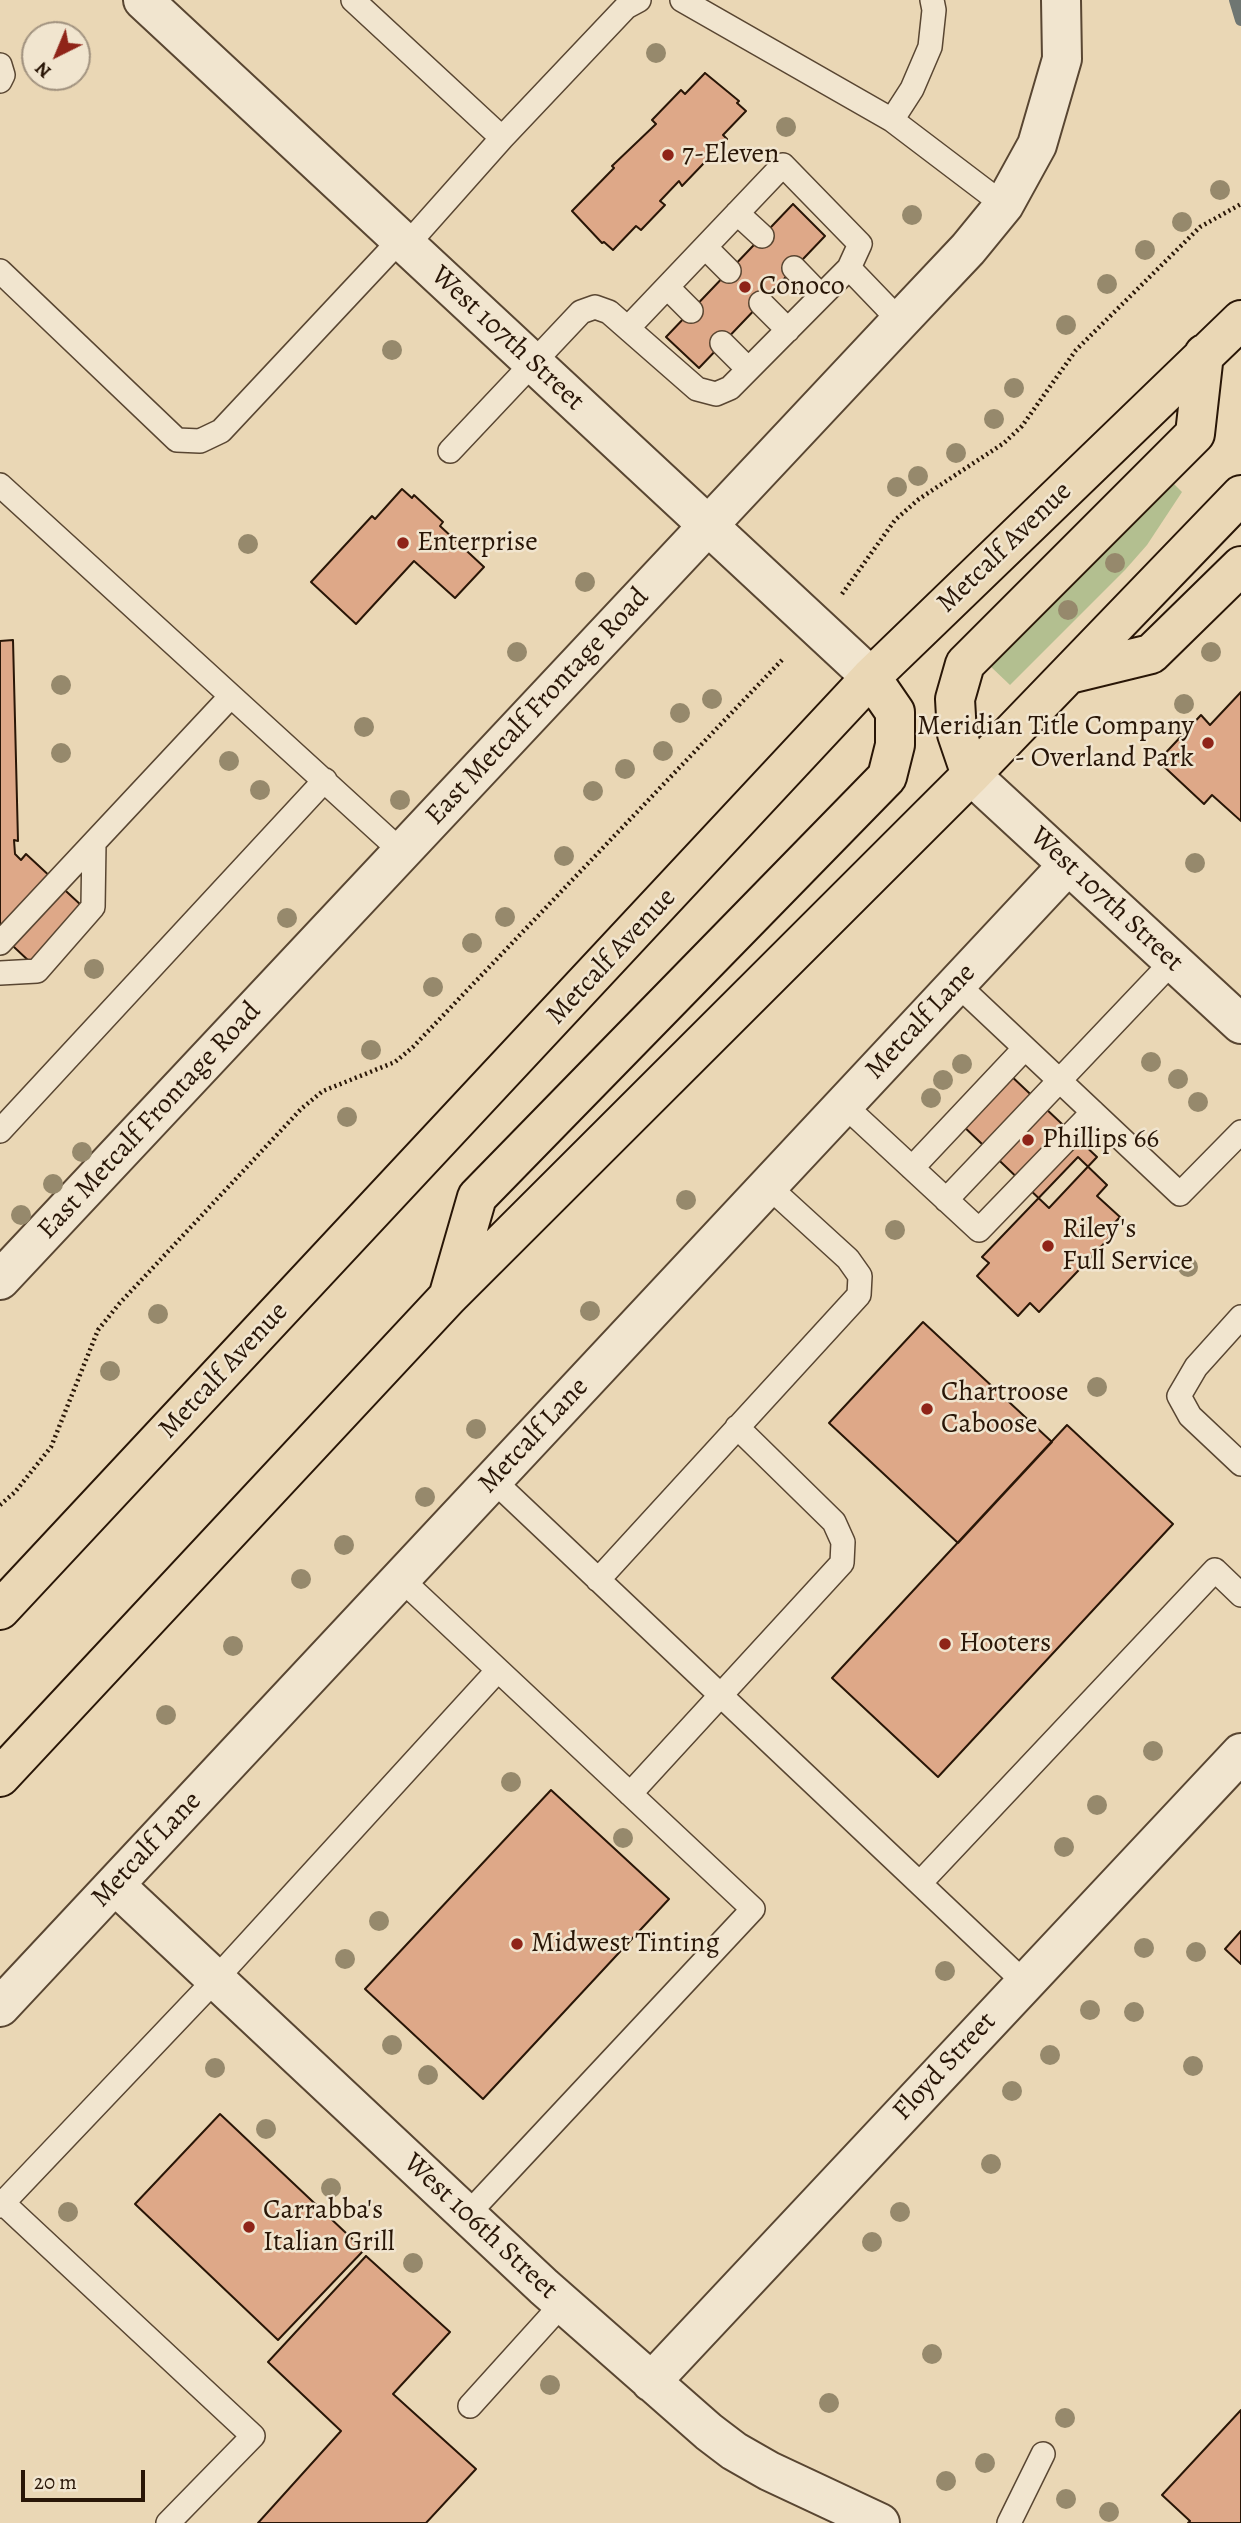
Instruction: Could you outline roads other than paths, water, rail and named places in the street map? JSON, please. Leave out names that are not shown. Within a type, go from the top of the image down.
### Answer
[{"type":"main road","name":"Metcalf Avenue","points":[[0,1610],[871,677],[1241,320]]},
{"type":"main road","points":[[971,775],[957,734],[956,699],[965,664],[1195,433],[1204,354]]},
{"type":"main road","points":[[0,1777],[448,1297],[971,775],[1241,495]]},
{"type":"main road","points":[[1069,674],[1151,654],[1241,566]]},
{"type":"main road","points":[[448,1297],[477,1197],[887,777],[894,745],[895,712],[871,677]]},
{"type":"street","name":"West 107th Street","points":[[143,0],[871,677]]},
{"type":"street","name":"East Metcalf Frontage Road","points":[[1,1277],[968,249],[1004,205],[1037,145],[1062,59],[1061,0]]},
{"type":"street","name":"West 107th Street","points":[[971,775],[1241,1024]]},
{"type":"street","name":"Metcalf Lane","points":[[0,2007],[1068,864]]},
{"type":"street","name":"Floyd Street","points":[[651,2382],[1241,1753]]},
{"type":"street","name":"West 106th Street","points":[[115,1885],[467,2215],[651,2382],[734,2451],[880,2523]]},
{"type":"lane","points":[[353,0],[502,138]]},
{"type":"lane","points":[[0,271],[177,440],[200,442],[222,431],[626,6],[639,0]]},
{"type":"lane","points":[[682,0],[891,120],[1004,205]]},
{"type":"lane","points":[[891,120],[912,89],[930,47],[934,10],[932,0]]},
{"type":"lane","points":[[0,65],[3,75],[0,81]]},
{"type":"lane","points":[[450,451],[581,312],[595,307],[609,312],[697,389],[716,394],[730,388],[849,268],[860,244],[783,165],[628,328]]},
{"type":"lane","points":[[737,213],[762,236]]},
{"type":"lane","points":[[705,247],[729,271]]},
{"type":"lane","points":[[794,268],[821,296]]},
{"type":"lane","points":[[849,268],[900,321]]},
{"type":"lane","points":[[667,287],[691,311]]},
{"type":"lane","points":[[761,303],[788,330]]},
{"type":"lane","points":[[722,343],[748,369]]},
{"type":"lane","points":[[0,485],[402,852]]},
{"type":"lane","points":[[0,943],[231,696]]},
{"type":"lane","points":[[0,1131],[325,780]]},
{"type":"lane","points":[[0,974],[37,971],[93,907],[94,843]]},
{"type":"lane","points":[[946,1200],[1173,961]]},
{"type":"lane","points":[[957,984],[1180,1194],[1241,1132]]},
{"type":"lane","points":[[912,1168],[1025,1048]]},
{"type":"lane","points":[[844,1105],[979,1230],[1093,1112]]},
{"type":"lane","points":[[598,1580],[859,1295],[860,1276],[848,1259],[768,1186]]},
{"type":"lane","points":[[1241,1317],[1196,1367],[1179,1396],[1191,1416],[1241,1464]]},
{"type":"lane","points":[[630,1794],[842,1563],[843,1542],[834,1522],[737,1427]]},
{"type":"lane","points":[[493,1480],[1024,1982]]},
{"type":"lane","points":[[921,1882],[1215,1570],[1241,1595]]},
{"type":"lane","points":[[401,1579],[753,1909],[467,2215]]},
{"type":"lane","points":[[168,2523],[253,2436],[1,2204],[215,1980],[498,1670]]},
{"type":"lane","points":[[470,2406],[563,2303]]},
{"type":"lane","points":[[1009,2523],[1042,2454]]},
{"type":"waterway","points":[[1235,0],[1241,20]]},
{"type":"place","name":"7-Eleven","points":[[668,155]]},
{"type":"place","name":"Conoco","points":[[745,287]]},
{"type":"place","name":"Enterprise","points":[[403,543]]},
{"type":"place","name":"Meridian Title Company - Overland Park","points":[[1208,743]]},
{"type":"place","name":"Phillips 66","points":[[1028,1140]]},
{"type":"place","name":"Riley's Full Service","points":[[1048,1246]]},
{"type":"place","name":"Chartroose Caboose","points":[[927,1409]]},
{"type":"place","name":"Hooters","points":[[945,1644]]},
{"type":"place","name":"Midwest Tinting","points":[[517,1944]]},
{"type":"place","name":"Carrabba's Italian Grill","points":[[249,2227]]}]
